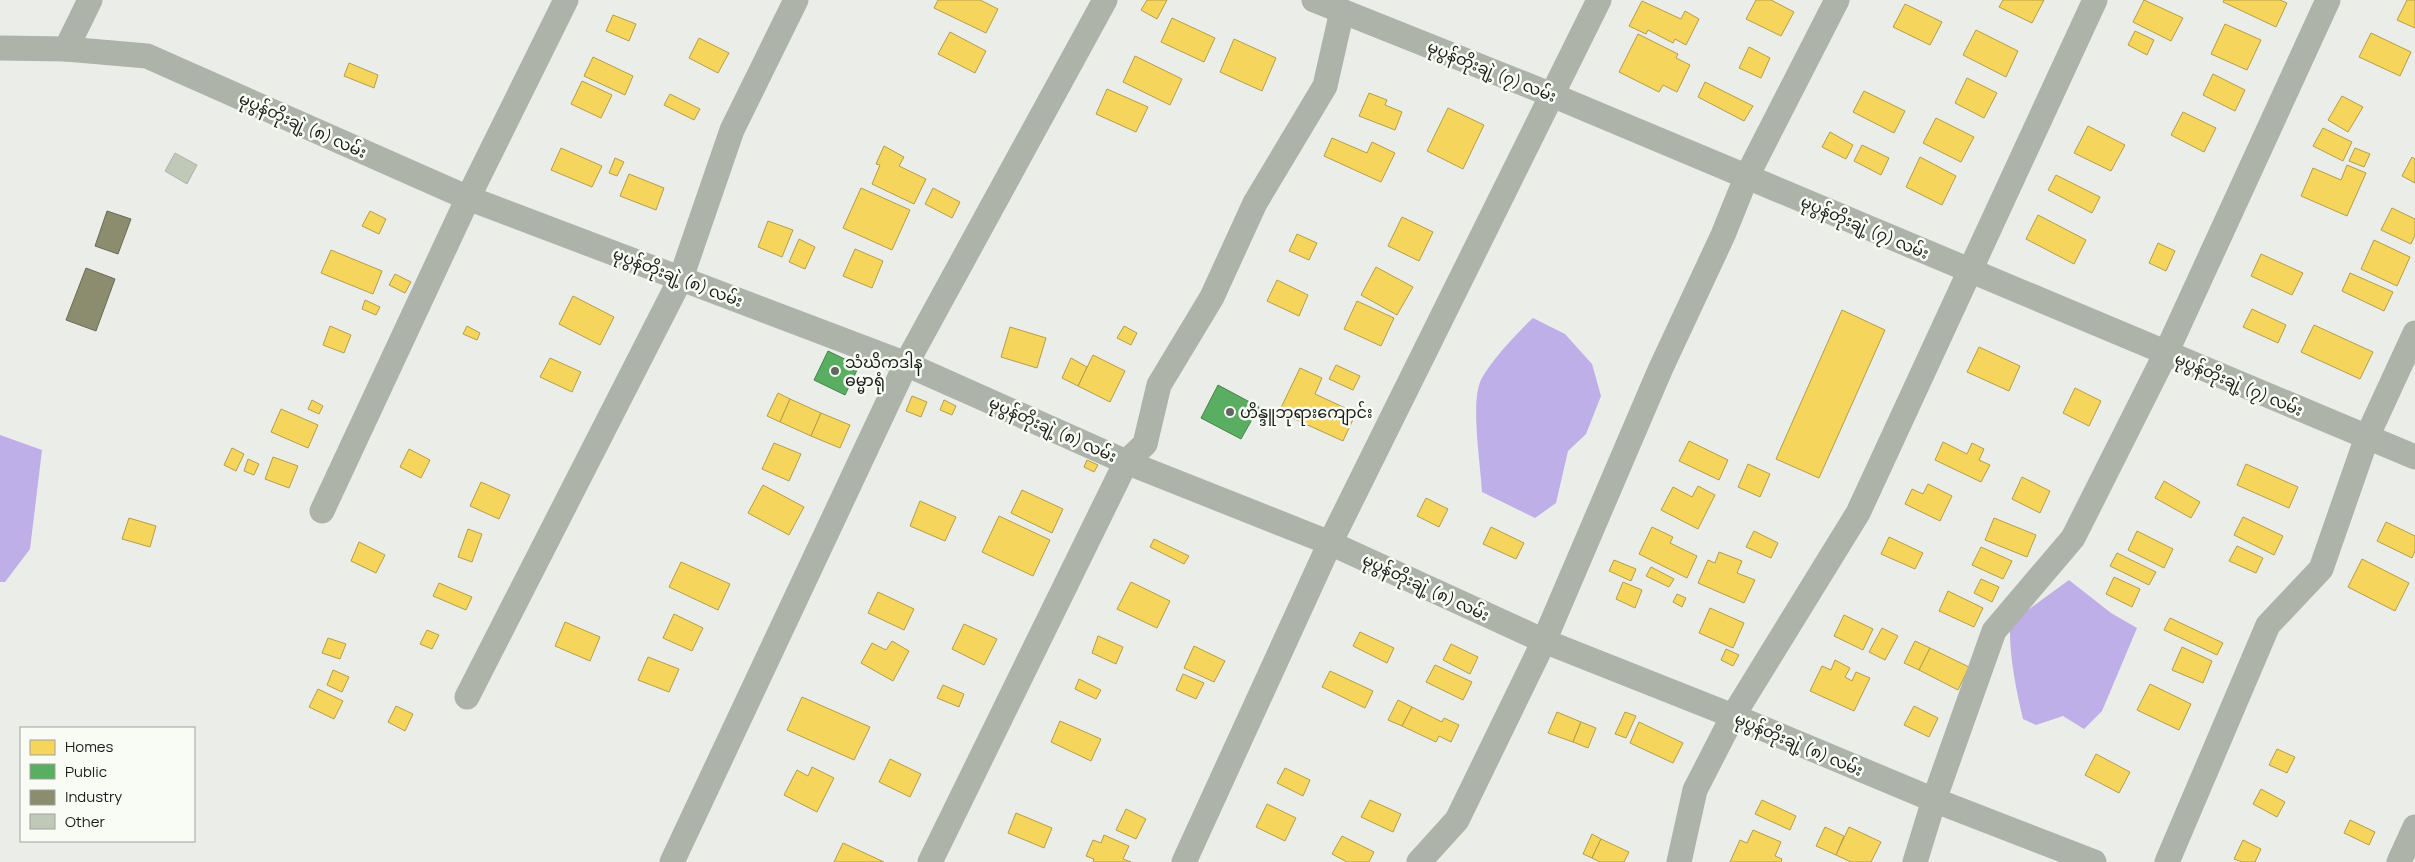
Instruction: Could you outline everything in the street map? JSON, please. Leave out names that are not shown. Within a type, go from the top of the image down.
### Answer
[{"type":"street","points":[[66,49],[90,0]]},
{"type":"street","points":[[322,511],[468,198],[566,0]]},
{"type":"street","points":[[467,697],[681,278],[732,130],[796,0]]},
{"type":"street","points":[[672,862],[906,364],[1104,0]]},
{"type":"street","name":"မုပွန်တိုးချဲ့ (၇) လမ်း","points":[[1314,0],[1552,95],[2415,458]]},
{"type":"street","points":[[1184,862],[1330,543],[1599,0]]},
{"type":"street","points":[[1419,862],[1457,820],[1544,642],[1660,370],[1723,235],[1746,178],[1837,0]]},
{"type":"street","points":[[1679,862],[1695,790],[1733,716],[1858,513],[2095,0]]},
{"type":"street","points":[[1915,862],[1934,800],[1994,631],[2073,538],[2166,353],[2328,0]]},
{"type":"street","points":[[930,862],[1126,462],[1145,444],[1159,384],[1212,297],[1255,202],[1325,86],[1342,11]]},
{"type":"street","name":"မုပွန်တိုးချဲ့ (၈) လမ်း","points":[[0,48],[66,49],[147,56],[468,198],[906,364],[1126,462],[1330,543],[1544,642],[1733,716],[1934,800],[2094,862]]},
{"type":"street","points":[[2167,862],[2268,624],[2322,569],[2367,437],[2415,333]]},
{"type":"street","points":[[2399,862],[2415,827]]},
{"type":"shaded area","points":[[1533,318],[1565,334],[1592,364],[1601,396],[1586,434],[1568,451],[1556,503],[1535,518],[1482,492],[1476,418],[1476,403],[1481,380],[1497,356]]},
{"type":"shaded area","points":[[0,435],[42,450],[30,549],[5,582],[0,582]]},
{"type":"shaded area","points":[[2069,580],[2111,613],[2137,628],[2102,711],[2084,729],[2063,716],[2036,725],[2023,719],[2012,660],[2010,623]]},
{"type":"building: Homes","points":[[938,0],[980,0],[998,9],[986,33],[934,8]]},
{"type":"building: Homes","points":[[1147,0],[1167,0],[1157,19],[1141,10]]},
{"type":"building: Homes","points":[[1756,0],[1771,0],[1794,12],[1781,36],[1746,19]]},
{"type":"building: Homes","points":[[2003,0],[2044,0],[2032,23],[1999,7]]},
{"type":"building: Homes","points":[[2144,0],[2183,18],[2171,41],[2133,22]]},
{"type":"building: Homes","points":[[2224,0],[2280,0],[2287,3],[2276,27],[2223,2]]},
{"type":"building: Homes","points":[[2407,0],[2415,0],[2415,28],[2397,20]]},
{"type":"building: Homes","points":[[1642,1],[1681,19],[1685,11],[1699,19],[1686,45],[1675,39],[1673,43],[1648,30],[1646,34],[1629,26]]},
{"type":"building: Homes","points":[[1905,4],[1942,22],[1930,45],[1893,27]]},
{"type":"building: Homes","points":[[613,15],[636,24],[629,41],[606,31]]},
{"type":"building: Homes","points":[[1172,18],[1215,38],[1204,62],[1161,42]]},
{"type":"building: Homes","points":[[2225,24],[2261,40],[2247,70],[2211,54]]},
{"type":"building: Homes","points":[[1976,30],[2018,51],[2006,77],[1963,55]]},
{"type":"building: Homes","points":[[2135,31],[2154,40],[2147,55],[2128,45]]},
{"type":"building: Homes","points":[[950,32],[986,51],[975,73],[938,54]]},
{"type":"building: Homes","points":[[2371,33],[2411,52],[2400,76],[2359,57]]},
{"type":"building: Homes","points":[[1638,34],[1678,54],[1676,58],[1690,65],[1677,92],[1663,85],[1659,92],[1619,72]]},
{"type":"building: Homes","points":[[699,38],[729,53],[718,73],[689,58]]},
{"type":"building: Homes","points":[[1234,39],[1276,58],[1262,91],[1220,72]]},
{"type":"building: Homes","points":[[1749,47],[1770,58],[1761,78],[1739,68]]},
{"type":"building: Homes","points":[[1135,56],[1182,79],[1170,105],[1123,82]]},
{"type":"building: Homes","points":[[593,57],[633,76],[625,95],[584,76]]},
{"type":"building: Homes","points":[[349,63],[378,75],[374,88],[344,76]]},
{"type":"building: Homes","points":[[2213,74],[2245,90],[2235,111],[2203,95]]},
{"type":"building: Homes","points":[[1967,78],[1997,93],[1984,118],[1955,103]]},
{"type":"building: Homes","points":[[582,81],[612,95],[601,118],[571,104]]},
{"type":"building: Homes","points":[[1705,82],[1753,106],[1744,121],[1698,97]]},
{"type":"building: Homes","points":[[1107,89],[1148,107],[1136,132],[1096,114]]},
{"type":"building: Homes","points":[[1864,91],[1905,111],[1894,133],[1853,112]]},
{"type":"building: Homes","points":[[1369,93],[1387,100],[1385,105],[1402,112],[1395,130],[1359,116]]},
{"type":"building: Homes","points":[[670,94],[700,109],[694,120],[664,105]]},
{"type":"building: Homes","points":[[2342,96],[2363,107],[2348,132],[2328,120]]},
{"type":"building: Homes","points":[[1448,108],[1484,125],[1463,169],[1427,151]]},
{"type":"building: Homes","points":[[2183,112],[2216,128],[2204,152],[2171,135]]},
{"type":"building: Homes","points":[[1936,118],[1974,137],[1961,162],[1923,143]]},
{"type":"building: Homes","points":[[2088,126],[2125,145],[2111,171],[2074,153]]},
{"type":"building: Homes","points":[[2323,128],[2352,142],[2343,161],[2313,146]]},
{"type":"building: Homes","points":[[1830,132],[1853,145],[1846,159],[1822,147]]},
{"type":"building: Homes","points":[[1332,138],[1367,153],[1372,142],[1395,153],[1381,182],[1324,156]]},
{"type":"building: Homes","points":[[1862,145],[1889,158],[1881,175],[1854,161]]},
{"type":"building: Homes","points":[[884,146],[904,157],[899,166],[926,179],[914,204],[872,184],[880,165],[876,164]]},
{"type":"building: Homes","points":[[561,148],[602,166],[592,187],[551,170]]},
{"type":"building: Homes","points":[[2355,148],[2370,154],[2364,167],[2349,161]]},
{"type":"building: Homes","points":[[1920,157],[1956,176],[1942,205],[1906,187]]},
{"type":"building: Homes","points":[[2412,157],[2415,159],[2415,183],[2402,176]]},
{"type":"building: Homes","points":[[615,158],[624,162],[617,176],[609,173]]},
{"type":"building: Homes","points":[[2347,165],[2366,173],[2347,216],[2301,196],[2313,168],[2341,180]]},
{"type":"building: Homes","points":[[629,174],[664,188],[656,210],[620,196]]},
{"type":"building: Homes","points":[[2056,175],[2100,197],[2092,213],[2048,190]]},
{"type":"building: Homes","points":[[861,188],[910,210],[892,250],[843,228]]},
{"type":"building: Homes","points":[[933,188],[960,202],[952,218],[925,204]]},
{"type":"building: Homes","points":[[2392,208],[2415,219],[2415,235],[2411,244],[2381,230]]},
{"type":"building: Homes","points":[[370,211],[386,219],[379,234],[362,226]]},
{"type":"building: Homes","points":[[2038,215],[2086,240],[2074,264],[2026,239]]},
{"type":"building: Homes","points":[[1402,217],[1433,232],[1419,261],[1388,246]]},
{"type":"building: Homes","points":[[768,221],[793,230],[782,257],[758,247]]},
{"type":"building: Homes","points":[[1297,234],[1317,243],[1309,260],[1289,251]]},
{"type":"building: Homes","points":[[799,239],[815,247],[805,269],[789,262]]},
{"type":"building: Homes","points":[[2374,240],[2410,257],[2397,286],[2361,269]]},
{"type":"building: Homes","points":[[2158,243],[2175,251],[2166,271],[2149,263]]},
{"type":"building: Homes","points":[[855,249],[883,261],[872,288],[843,276]]},
{"type":"building: Homes","points":[[331,250],[382,271],[373,294],[321,273]]},
{"type":"building: Homes","points":[[2261,254],[2303,273],[2292,295],[2251,276]]},
{"type":"building: Homes","points":[[1376,267],[1413,287],[1397,315],[1361,295]]},
{"type":"building: Homes","points":[[2350,273],[2393,292],[2384,311],[2342,291]]},
{"type":"building: Homes","points":[[395,274],[411,282],[405,293],[389,285]]},
{"type":"building: Homes","points":[[1277,280],[1308,295],[1299,316],[1267,301]]},
{"type":"building: Homes","points":[[573,296],[614,317],[600,345],[559,324]]},
{"type":"building: Homes","points":[[365,300],[380,307],[376,315],[362,309]]},
{"type":"building: Homes","points":[[1357,301],[1394,318],[1381,346],[1344,329]]},
{"type":"building: Homes","points":[[2252,309],[2286,325],[2278,343],[2243,327]]},
{"type":"building: Homes","points":[[1842,310],[1885,330],[1819,478],[1776,459]]},
{"type":"building: Homes","points":[[2314,325],[2373,352],[2360,379],[2301,352]]},
{"type":"building: Homes","points":[[330,326],[351,335],[344,353],[323,345]]},
{"type":"building: Homes","points":[[467,326],[480,333],[477,340],[463,334]]},
{"type":"building: Homes","points":[[1124,326],[1137,333],[1131,345],[1117,338]]},
{"type":"building: Homes","points":[[1010,327],[1046,338],[1037,368],[1001,357]]},
{"type":"building: Homes","points":[[1979,347],[2020,366],[2009,391],[1967,372]]},
{"type":"building: Homes","points":[[1093,355],[1125,371],[1110,402],[1078,386]]},
{"type":"building: Homes","points":[[550,358],[581,372],[572,392],[540,377]]},
{"type":"building: Homes","points":[[1071,358],[1087,367],[1078,386],[1062,378]]},
{"type":"building: Homes","points":[[1336,365],[1360,376],[1353,390],[1329,379]]},
{"type":"building: Homes","points":[[1300,368],[1322,378],[1315,394],[1356,413],[1343,441],[1279,412]]},
{"type":"building: Homes","points":[[2075,388],[2101,401],[2089,426],[2063,413]]},
{"type":"building: Homes","points":[[778,393],[790,399],[780,422],[767,416]]},
{"type":"building: Homes","points":[[912,396],[927,402],[921,417],[906,411]]},
{"type":"building: Homes","points":[[790,399],[821,413],[811,436],[780,422]]},
{"type":"building: Homes","points":[[312,400],[323,406],[319,414],[308,409]]},
{"type":"building: Homes","points":[[944,400],[956,406],[952,415],[940,410]]},
{"type":"building: Homes","points":[[281,409],[318,425],[308,448],[271,432]]},
{"type":"building: Homes","points":[[821,413],[850,425],[840,448],[811,436]]},
{"type":"building: Homes","points":[[1689,441],[1728,460],[1719,480],[1679,461]]},
{"type":"building: Homes","points":[[1943,442],[1967,454],[1972,443],[1984,449],[1979,460],[1990,465],[1981,482],[1935,460]]},
{"type":"building: Homes","points":[[774,443],[801,454],[789,481],[762,469]]},
{"type":"building: Homes","points":[[232,448],[244,454],[236,471],[224,465]]},
{"type":"building: Homes","points":[[409,449],[430,460],[421,478],[400,467]]},
{"type":"building: Homes","points":[[273,457],[298,466],[289,488],[265,479]]},
{"type":"building: Homes","points":[[248,459],[259,464],[254,475],[244,471]]},
{"type":"building: Homes","points":[[1087,460],[1098,465],[1094,472],[1084,467]]},
{"type":"building: Homes","points":[[1748,464],[1770,474],[1760,497],[1738,487]]},
{"type":"building: Homes","points":[[2246,464],[2298,487],[2289,508],[2237,485]]},
{"type":"building: Homes","points":[[2022,477],[2050,491],[2040,513],[2012,499]]},
{"type":"building: Homes","points":[[2164,481],[2200,502],[2191,518],[2155,498]]},
{"type":"building: Homes","points":[[481,482],[510,495],[499,519],[470,506]]},
{"type":"building: Homes","points":[[1928,484],[1952,496],[1940,521],[1905,504],[1912,489],[1923,494]]},
{"type":"building: Homes","points":[[763,485],[804,507],[789,535],[748,513]]},
{"type":"building: Homes","points":[[1698,486],[1715,495],[1698,529],[1661,510],[1673,487],[1692,497]]},
{"type":"building: Homes","points":[[1022,490],[1063,509],[1052,533],[1011,513]]},
{"type":"building: Homes","points":[[1426,498],[1448,509],[1439,527],[1417,516]]},
{"type":"building: Homes","points":[[920,501],[956,517],[945,541],[910,526]]},
{"type":"building: Homes","points":[[999,516],[1050,540],[1033,576],[982,552]]},
{"type":"building: Homes","points":[[2243,517],[2283,536],[2274,555],[2234,535]]},
{"type":"building: Homes","points":[[129,518],[156,526],[150,547],[122,539]]},
{"type":"building: Homes","points":[[1994,518],[2036,535],[2027,557],[1985,540]]},
{"type":"building: Homes","points":[[2386,522],[2415,536],[2415,551],[2412,558],[2377,541]]},
{"type":"building: Homes","points":[[1491,527],[1524,543],[1516,559],[1483,544]]},
{"type":"building: Homes","points":[[1652,527],[1673,537],[1670,543],[1697,556],[1687,578],[1639,554]]},
{"type":"building: Homes","points":[[468,529],[482,534],[472,562],[458,557]]},
{"type":"building: Homes","points":[[1754,531],[1778,543],[1771,558],[1746,547]]},
{"type":"building: Homes","points":[[2137,531],[2173,549],[2164,568],[2128,550]]},
{"type":"building: Homes","points":[[1889,537],[1923,553],[1915,569],[1881,554]]},
{"type":"building: Homes","points":[[1154,539],[1189,556],[1184,564],[1150,547]]},
{"type":"building: Homes","points":[[359,542],[385,555],[376,573],[351,561]]},
{"type":"building: Homes","points":[[2237,546],[2263,558],[2256,573],[2229,561]]},
{"type":"building: Homes","points":[[1981,547],[2012,561],[2003,579],[1972,565]]},
{"type":"building: Homes","points":[[1719,552],[1742,561],[1737,573],[1755,580],[1744,603],[1698,583],[1708,560],[1715,563]]},
{"type":"building: Homes","points":[[2117,553],[2156,572],[2149,585],[2110,566]]},
{"type":"building: Homes","points":[[2362,559],[2409,583],[2395,611],[2348,587]]},
{"type":"building: Homes","points":[[1614,560],[1636,569],[1631,581],[1609,571]]},
{"type":"building: Homes","points":[[681,562],[730,584],[718,610],[669,587]]},
{"type":"building: Homes","points":[[1651,567],[1674,579],[1669,587],[1646,576]]},
{"type":"building: Homes","points":[[2114,577],[2140,589],[2132,607],[2106,594]]},
{"type":"building: Homes","points":[[1981,579],[1999,587],[1992,602],[1974,593]]},
{"type":"building: Homes","points":[[1131,582],[1170,601],[1157,628],[1117,609]]},
{"type":"building: Homes","points":[[1623,582],[1642,590],[1635,608],[1616,599]]},
{"type":"building: Homes","points":[[439,583],[472,597],[466,610],[433,596]]},
{"type":"building: Homes","points":[[1948,591],[1983,608],[1974,627],[1939,611]]},
{"type":"building: Homes","points":[[878,592],[914,609],[904,630],[868,613]]},
{"type":"building: Homes","points":[[1677,594],[1686,598],[1682,607],[1673,602]]},
{"type":"building: Homes","points":[[1710,608],[1744,623],[1733,648],[1699,633]]},
{"type":"building: Homes","points":[[674,614],[703,628],[692,651],[663,638]]},
{"type":"building: Homes","points":[[1844,615],[1873,629],[1863,650],[1834,636]]},
{"type":"building: Homes","points":[[2170,618],[2223,643],[2217,655],[2164,630]]},
{"type":"building: Homes","points":[[565,622],[600,637],[590,661],[555,646]]},
{"type":"building: Homes","points":[[964,624],[997,639],[984,665],[952,649]]},
{"type":"building: Homes","points":[[1882,628],[1898,636],[1885,660],[1869,652]]},
{"type":"building: Homes","points":[[427,630],[439,635],[432,649],[420,644]]},
{"type":"building: Homes","points":[[1360,632],[1394,648],[1387,663],[1353,646]]},
{"type":"building: Homes","points":[[1098,636],[1123,647],[1116,664],[1092,653]]},
{"type":"building: Homes","points":[[328,638],[346,644],[340,659],[322,653]]},
{"type":"building: Homes","points":[[892,641],[909,651],[893,681],[861,663],[872,643],[886,650]]},
{"type":"building: Homes","points":[[1915,641],[1930,648],[1919,670],[1904,663]]},
{"type":"building: Homes","points":[[1451,644],[1478,657],[1470,674],[1443,660]]},
{"type":"building: Homes","points":[[1194,646],[1225,661],[1214,682],[1184,668]]},
{"type":"building: Homes","points":[[2182,647],[2212,661],[2203,683],[2172,670]]},
{"type":"building: Homes","points":[[1930,648],[1969,667],[1958,690],[1919,670]]},
{"type":"building: Homes","points":[[1726,649],[1739,655],[1733,666],[1721,660]]},
{"type":"building: Homes","points":[[648,657],[679,669],[669,692],[638,680]]},
{"type":"building: Homes","points":[[1835,660],[1850,668],[1845,677],[1852,681],[1856,672],[1870,678],[1854,711],[1810,691],[1822,666],[1831,670]]},
{"type":"building: Homes","points":[[1435,665],[1472,682],[1463,700],[1426,682]]},
{"type":"building: Homes","points":[[333,670],[349,677],[342,692],[327,685]]},
{"type":"building: Homes","points":[[1330,671],[1373,691],[1365,708],[1322,687]]},
{"type":"building: Homes","points":[[1183,674],[1204,683],[1196,699],[1176,690]]},
{"type":"building: Homes","points":[[1079,679],[1101,690],[1096,699],[1075,689]]},
{"type":"building: Homes","points":[[2150,684],[2191,704],[2179,730],[2137,710]]},
{"type":"building: Homes","points":[[943,685],[964,694],[959,707],[937,698]]},
{"type":"building: Homes","points":[[318,689],[343,701],[334,719],[309,707]]},
{"type":"building: Homes","points":[[802,697],[870,727],[854,760],[787,730]]},
{"type":"building: Homes","points":[[1398,700],[1412,707],[1402,726],[1388,720]]},
{"type":"building: Homes","points":[[396,706],[413,714],[405,731],[388,722]]},
{"type":"building: Homes","points":[[1914,706],[1938,718],[1929,737],[1904,725]]},
{"type":"building: Homes","points":[[1412,707],[1442,722],[1444,718],[1459,725],[1451,742],[1439,736],[1436,742],[1402,726]]},
{"type":"building: Homes","points":[[1557,712],[1581,722],[1573,742],[1548,733]]},
{"type":"building: Homes","points":[[1625,712],[1636,716],[1626,738],[1615,734]]},
{"type":"building: Homes","points":[[1060,721],[1101,739],[1091,761],[1051,742]]},
{"type":"building: Homes","points":[[1581,722],[1596,728],[1588,748],[1573,742]]},
{"type":"building: Homes","points":[[1639,722],[1683,743],[1673,763],[1630,743]]},
{"type":"building: Homes","points":[[2277,749],[2295,757],[2287,773],[2269,765]]},
{"type":"building: Homes","points":[[2096,754],[2130,772],[2119,793],[2085,775]]},
{"type":"building: Homes","points":[[890,759],[921,774],[910,797],[879,782]]},
{"type":"building: Homes","points":[[812,767],[834,778],[817,812],[784,795],[797,770],[808,776]]},
{"type":"building: Homes","points":[[1285,768],[1310,780],[1303,796],[1277,783]]},
{"type":"building: Homes","points":[[2261,789],[2285,802],[2277,817],[2253,804]]},
{"type":"building: Homes","points":[[1370,800],[1401,814],[1393,832],[1361,817]]},
{"type":"building: Homes","points":[[1762,800],[1796,816],[1790,830],[1755,814]]},
{"type":"building: Homes","points":[[1267,804],[1296,818],[1285,841],[1256,827]]},
{"type":"building: Homes","points":[[1126,809],[1146,819],[1136,839],[1116,830]]},
{"type":"building: Homes","points":[[1016,813],[1052,828],[1044,848],[1008,833]]},
{"type":"building: Homes","points":[[2350,820],[2375,832],[2369,845],[2344,833]]},
{"type":"building: Homes","points":[[1825,827],[1844,836],[1836,855],[1816,846]]},
{"type":"building: Homes","points":[[1849,827],[1881,842],[1871,862],[1851,862],[1836,855]]},
{"type":"building: Homes","points":[[1753,830],[1781,842],[1775,856],[1782,859],[1781,862],[1730,862],[1740,840],[1747,843]]},
{"type":"building: Homes","points":[[1592,834],[1601,839],[1592,858],[1583,854]]},
{"type":"building: Homes","points":[[1104,835],[1129,846],[1123,859],[1131,862],[1093,862],[1094,859],[1086,856],[1093,840],[1101,843]]},
{"type":"building: Homes","points":[[1342,836],[1374,852],[1369,862],[1347,862],[1332,854]]},
{"type":"building: Homes","points":[[1601,839],[1629,852],[1624,862],[1600,862],[1592,858]]},
{"type":"building: Homes","points":[[2243,840],[2261,849],[2255,862],[2242,862],[2234,859]]},
{"type":"building: Homes","points":[[843,843],[884,862],[834,862]]},
{"type":"building: Public","points":[[828,351],[859,366],[845,395],[814,380]]},
{"type":"building: Public","name":"ဟိန္ဒူဘုရားကျောင်း","points":[[1218,385],[1259,407],[1241,439],[1201,418]]},
{"type":"building: Industry","points":[[107,211],[131,219],[118,254],[95,246]]},
{"type":"building: Industry","points":[[86,268],[115,279],[96,331],[66,320]]},
{"type":"building: Other","points":[[175,153],[197,165],[187,184],[165,171]]},
{"type":"place","name":"သံဃိကဒါန ဓမ္မာရုံ","points":[[835,371]]},
{"type":"place","name":"ဟိန္ဒူဘုရားကျောင်း","points":[[1230,412]]}]
